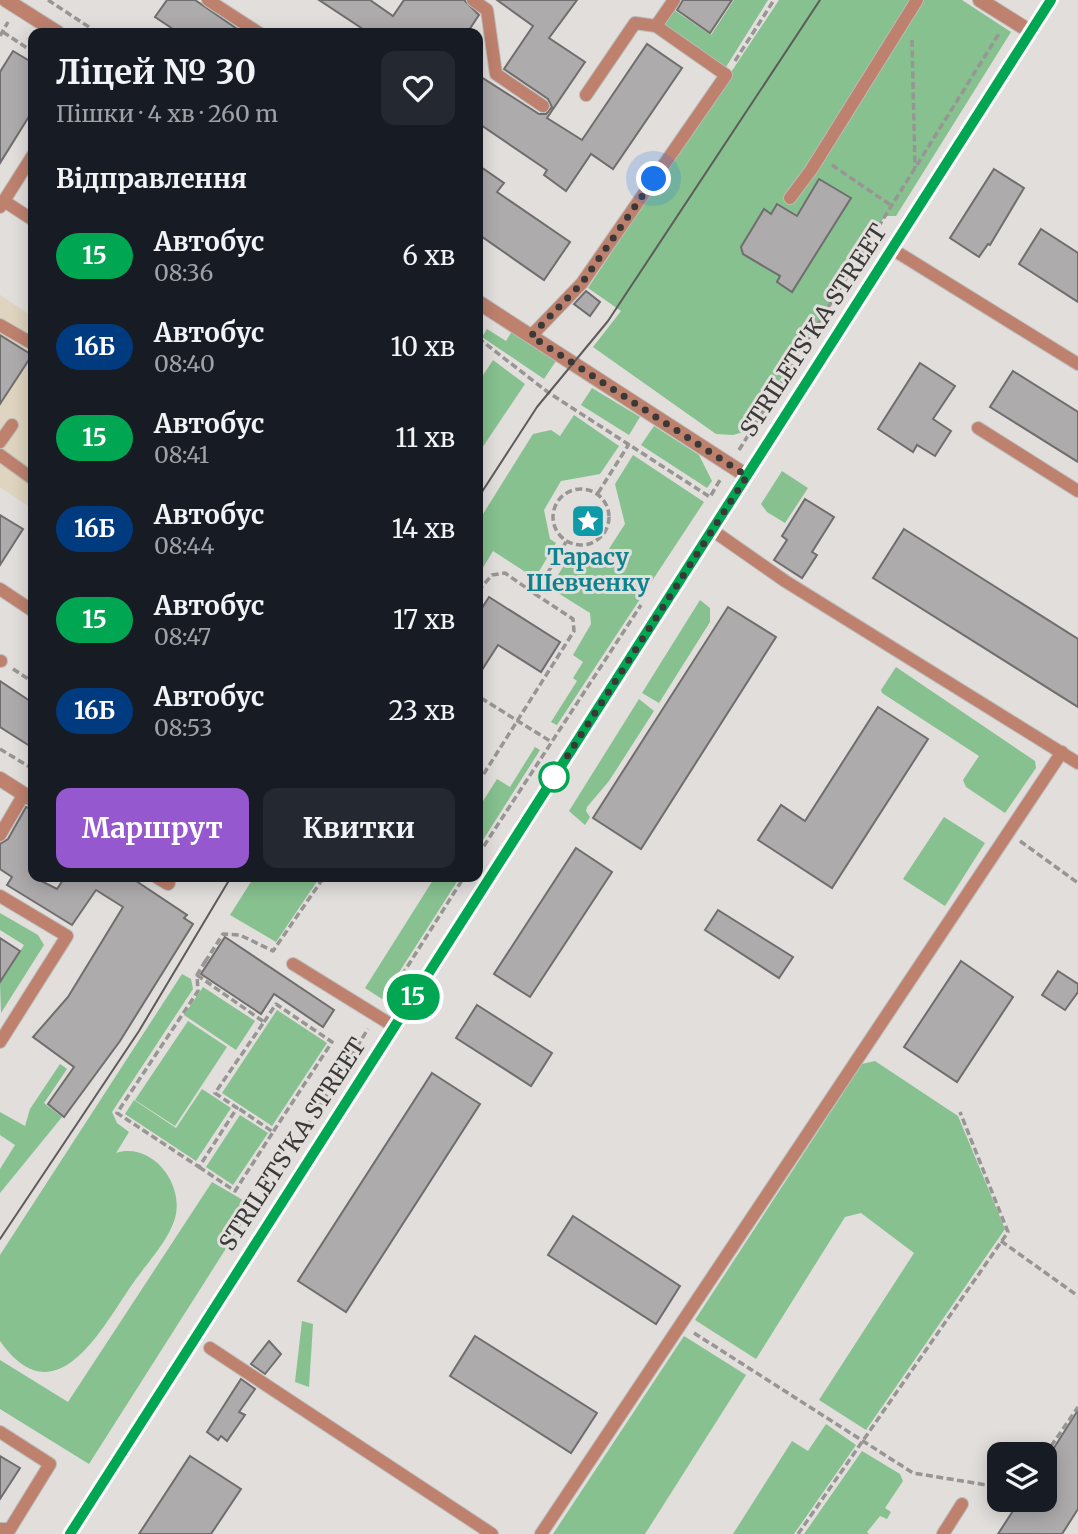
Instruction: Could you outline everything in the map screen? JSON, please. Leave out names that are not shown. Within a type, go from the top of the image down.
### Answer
[{"type":"main road","name":"STRILETS'KA STREET","points":[[70,1534],[1051,0]]},
{"type":"street","points":[[6,0],[50,28]]},
{"type":"street","points":[[980,0],[1031,32]]},
{"type":"street","points":[[483,305],[747,476]]},
{"type":"street","points":[[0,779],[28,796]]},
{"type":"lane","points":[[208,0],[251,28]]},
{"type":"lane","points":[[473,0],[487,10],[496,74],[543,106]]},
{"type":"lane","points":[[656,26],[674,0]]},
{"type":"lane","points":[[790,198],[914,5]]},
{"type":"lane","points":[[531,336],[582,283],[726,75],[656,26],[635,23],[586,95]]},
{"type":"lane","points":[[28,163],[2,204],[28,217]]},
{"type":"lane","points":[[892,249],[1078,364]]},
{"type":"lane","points":[[0,325],[28,341]]},
{"type":"lane","points":[[0,442],[12,425]]},
{"type":"lane","points":[[978,428],[1078,491]]},
{"type":"lane","points":[[0,455],[28,476]]},
{"type":"lane","points":[[712,530],[785,581],[1078,763]]},
{"type":"lane","points":[[0,589],[28,608]]},
{"type":"lane","points":[[541,1534],[1062,752]]},
{"type":"lane","points":[[0,835],[28,798]]},
{"type":"lane","points":[[0,896],[67,936],[0,1042]]},
{"type":"lane","points":[[293,964],[394,1027]]},
{"type":"lane","points":[[209,1348],[492,1534]]},
{"type":"lane","points":[[0,1432],[50,1464],[10,1531]]},
{"type":"lane","points":[[943,1534],[962,1504]]},
{"type":"path","points":[[48,0],[90,28]]},
{"type":"path","points":[[726,75],[774,0]]},
{"type":"path","points":[[914,5],[915,170]]},
{"type":"path","points":[[11,17],[1,34],[28,49]]},
{"type":"path","points":[[708,504],[729,465],[893,207],[1008,18]]},
{"type":"path","points":[[819,156],[893,207]]},
{"type":"path","points":[[483,342],[549,393],[710,497]]},
{"type":"path","points":[[597,493],[629,444]]},
{"type":"path","points":[[577,489],[597,493],[607,505],[609,523],[600,539],[584,546],[566,542],[555,529],[553,512],[561,497],[577,489]]},
{"type":"path","points":[[535,594],[566,542]]},
{"type":"path","points":[[483,584],[492,575],[505,573],[573,619],[575,631],[483,775]]},
{"type":"path","points":[[483,847],[647,596]]},
{"type":"path","points":[[0,661],[28,679]]},
{"type":"path","points":[[483,699],[550,741]]},
{"type":"path","points":[[0,749],[28,766]]},
{"type":"path","points":[[1007,831],[1078,883]]},
{"type":"path","points":[[273,1132],[215,1093],[276,1004],[332,1042],[236,1191],[117,1113],[198,990],[197,975],[223,934],[240,935],[273,951],[321,882]]},
{"type":"path","points":[[197,975],[264,1022]]},
{"type":"path","points":[[199,1167],[237,1108]]},
{"type":"path","points":[[798,1534],[1008,1232],[960,1112]]},
{"type":"path","points":[[1001,1241],[1078,1296]]},
{"type":"path","points":[[680,1324],[913,1473],[987,1485]]},
{"type":"path","points":[[1054,1442],[1078,1407]]},
{"type":"shaded area","points":[[0,295],[28,314],[28,506],[0,487]]},
{"type":"green space","points":[[734,0],[768,0],[726,67],[664,25],[674,10],[711,35]]},
{"type":"green space","points":[[779,0],[962,0],[1011,32],[896,216],[885,216],[747,431],[733,435],[716,434],[593,347],[621,311],[588,288]]},
{"type":"green space","points":[[487,329],[506,341],[512,331],[556,361],[544,379],[483,335]]},
{"type":"green space","points":[[493,360],[525,384],[483,447],[483,375]]},
{"type":"green space","points":[[592,388],[640,417],[629,435],[581,405]]},
{"type":"green space","points":[[574,415],[619,446],[600,474],[561,481],[544,510],[550,539],[556,543],[535,578],[493,551],[483,568],[483,514],[533,434],[551,430],[560,436]]},
{"type":"green space","points":[[654,426],[699,455],[712,481],[707,488],[641,445]]},
{"type":"green space","points":[[633,455],[704,502],[557,725],[551,722],[577,681],[573,678],[583,662],[573,655],[591,624],[590,613],[550,588],[571,554],[577,558],[607,552],[625,524],[615,484]]},
{"type":"green space","points":[[782,471],[808,488],[785,523],[767,512],[761,504]]},
{"type":"green space","points":[[700,600],[710,608],[710,622],[659,703],[642,693]]},
{"type":"green space","points":[[896,667],[1035,761],[1036,768],[1005,813],[966,787],[963,780],[979,756],[882,693],[881,690]]},
{"type":"green space","points":[[639,699],[654,711],[609,781],[587,807],[586,811],[590,817],[585,825],[569,811]]},
{"type":"green space","points":[[535,747],[540,750],[483,840],[483,801],[497,779],[510,787]]},
{"type":"green space","points":[[944,817],[985,843],[945,906],[903,879]]},
{"type":"green space","points":[[251,882],[317,882],[276,942],[230,915]]},
{"type":"green space","points":[[432,882],[457,882],[382,999],[365,988]]},
{"type":"green space","points":[[0,913],[38,935],[44,945],[1,1013],[0,983],[24,945],[0,930]]},
{"type":"green space","points":[[182,974],[191,979],[193,989],[112,1112],[117,1123],[129,1132],[116,1153],[141,1153],[152,1159],[169,1177],[177,1201],[173,1223],[163,1242],[91,1343],[75,1359],[58,1369],[39,1372],[20,1363],[0,1341],[0,1255]]},
{"type":"green space","points":[[203,987],[255,1021],[236,1050],[184,1015]]},
{"type":"green space","points":[[277,1010],[327,1043],[272,1126],[222,1093]]},
{"type":"green space","points":[[188,1021],[227,1047],[175,1126],[135,1100]]},
{"type":"green space","points":[[875,1061],[958,1116],[1005,1229],[866,1430],[819,1400],[914,1253],[861,1213],[845,1217],[756,1359],[695,1320],[862,1064]]},
{"type":"green space","points":[[60,1064],[67,1069],[44,1103],[62,1117],[0,1193],[0,1169],[15,1145],[0,1135],[0,1112],[25,1126],[30,1109]]},
{"type":"green space","points":[[202,1089],[231,1108],[196,1161],[125,1114],[134,1100],[176,1128]]},
{"type":"green space","points":[[240,1115],[268,1133],[233,1185],[206,1167]]},
{"type":"green space","points":[[212,1182],[253,1206],[89,1464],[0,1409],[0,1360],[68,1402]]},
{"type":"green space","points":[[302,1321],[313,1324],[309,1387],[295,1382]]},
{"type":"green space","points":[[684,1336],[746,1375],[645,1534],[553,1534]]},
{"type":"green space","points":[[826,1424],[856,1445],[794,1534],[733,1534],[792,1441],[808,1451]]},
{"type":"green space","points":[[862,1451],[900,1474],[903,1481],[885,1508],[891,1512],[887,1519],[880,1516],[867,1532],[869,1534],[804,1534]]},
{"type":"building","points":[[167,0],[195,0],[236,28],[172,28],[155,17]]},
{"type":"building","points":[[319,0],[370,0],[393,16],[404,0],[464,0],[479,15],[470,28],[361,28]]},
{"type":"building","points":[[497,0],[577,0],[549,38],[585,62],[547,118],[582,140],[647,44],[682,68],[613,169],[591,154],[566,191],[544,175],[547,170],[483,126],[483,78],[539,114],[546,114],[552,107],[548,99],[504,69],[533,26]]},
{"type":"building","points":[[683,0],[732,0],[710,33],[677,10]]},
{"type":"building","points":[[13,51],[28,60],[28,118],[0,163],[0,72]]},
{"type":"building","points":[[483,168],[504,183],[497,192],[570,242],[544,280],[483,237]]},
{"type":"building","points":[[994,169],[1024,188],[990,245],[988,244],[979,257],[950,238]]},
{"type":"building","points":[[819,179],[851,198],[792,292],[777,282],[780,276],[743,254],[741,247],[764,209],[771,214],[777,204],[797,216]]},
{"type":"building","points":[[1041,229],[1078,253],[1078,302],[1019,264]]},
{"type":"building","points":[[586,291],[600,302],[590,316],[574,304]]},
{"type":"building","points":[[0,335],[28,352],[28,361],[0,404]]},
{"type":"building","points":[[920,363],[955,386],[933,419],[951,431],[935,456],[917,445],[913,452],[878,429]]},
{"type":"building","points":[[1013,371],[1078,412],[1078,462],[990,407]]},
{"type":"building","points":[[805,499],[834,517],[812,552],[817,555],[802,578],[774,560],[787,540],[782,536]]},
{"type":"building","points":[[0,515],[23,529],[0,565]]},
{"type":"building","points":[[904,529],[1078,639],[1078,707],[873,578]]},
{"type":"building","points":[[489,597],[560,642],[541,672],[498,645],[483,668],[483,606]]},
{"type":"building","points":[[728,607],[776,637],[641,849],[593,818]]},
{"type":"building","points":[[0,681],[28,700],[28,745],[0,727]]},
{"type":"building","points":[[878,707],[928,739],[832,888],[758,840],[781,805],[805,821]]},
{"type":"building","points":[[26,807],[28,808],[28,882],[43,882],[57,889],[62,882],[138,882],[187,915],[184,918],[193,924],[120,1041],[64,1117],[48,1104],[74,1067],[33,1037],[68,997],[123,907],[96,890],[72,925],[7,885],[12,877],[0,869],[0,844],[8,839]]},
{"type":"building","points":[[576,848],[612,872],[530,997],[494,974]]},
{"type":"building","points":[[718,910],[793,957],[779,978],[705,930]]},
{"type":"building","points":[[225,937],[334,1010],[323,1027],[274,994],[261,1014],[201,974]]},
{"type":"building","points":[[0,938],[20,951],[0,982]]},
{"type":"building","points":[[961,961],[1013,997],[957,1082],[904,1047]]},
{"type":"building","points":[[1058,971],[1078,984],[1078,992],[1065,1010],[1042,995]]},
{"type":"building","points":[[477,1005],[552,1053],[531,1086],[456,1038]]},
{"type":"building","points":[[432,1073],[480,1104],[346,1312],[298,1281]]},
{"type":"building","points":[[573,1216],[680,1286],[656,1324],[548,1255]]},
{"type":"building","points":[[475,1336],[597,1413],[571,1453],[450,1376]]},
{"type":"building","points":[[269,1341],[281,1354],[265,1374],[251,1364]]},
{"type":"building","points":[[241,1379],[255,1389],[239,1412],[245,1415],[227,1441],[221,1436],[218,1440],[207,1432]]},
{"type":"building","points":[[1078,1410],[1078,1509],[1062,1534],[998,1534],[1012,1512],[1057,1512],[1057,1443]]},
{"type":"building","points":[[0,1456],[20,1468],[0,1499]]},
{"type":"building","points":[[190,1456],[241,1489],[211,1534],[139,1534]]},
{"type":"tram line","points":[[483,490],[537,407],[608,321],[820,0]]},
{"type":"tram line","points":[[0,1239],[139,1031],[228,882]]},
{"type":"bus line","name":"15","points":[[70,1534],[1051,0]]},
{"type":"place","name":"Тарасу Шевченку","points":[[588,521]]},
{"type":"route","points":[[554,777],[747,476],[531,336],[582,283],[654,179]]}]
